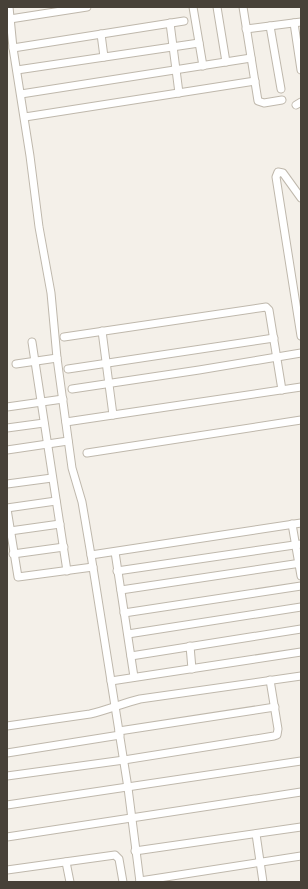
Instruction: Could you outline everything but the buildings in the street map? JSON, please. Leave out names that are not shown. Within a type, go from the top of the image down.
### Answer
[{"type":"street","points":[[9,7],[13,48],[25,117],[39,227],[51,293],[57,358],[72,468],[82,502],[93,567],[124,760],[140,881],[301,856]]},
{"type":"street","points":[[10,19],[88,7]]},
{"type":"street","points":[[193,7],[203,66]]},
{"type":"street","points":[[217,7],[226,62]]},
{"type":"street","points":[[243,7],[257,98],[261,103],[282,100]]},
{"type":"street","points":[[13,48],[184,21]]},
{"type":"street","points":[[246,29],[298,22],[301,70]]},
{"type":"street","points":[[170,23],[179,93]]},
{"type":"street","points":[[270,26],[281,89]]},
{"type":"street","points":[[101,34],[104,57]]},
{"type":"street","points":[[17,70],[199,43]]},
{"type":"street","points":[[21,94],[250,58]]},
{"type":"street","points":[[25,117],[255,82]]},
{"type":"street","points":[[301,198],[283,173],[278,172],[276,176],[301,336]]},
{"type":"street","points":[[64,337],[266,307],[269,310],[282,390]]},
{"type":"street","points":[[102,331],[113,415]]},
{"type":"street","points":[[68,369],[274,338]]},
{"type":"street","points":[[32,342],[67,571]]},
{"type":"street","points":[[72,389],[277,358],[301,353]]},
{"type":"street","points":[[16,364],[57,358]]},
{"type":"street","points":[[66,422],[301,387]]},
{"type":"street","points":[[7,407],[63,398]]},
{"type":"street","points":[[87,453],[301,420]]},
{"type":"street","points":[[7,428],[44,423]]},
{"type":"street","points":[[7,450],[68,441]]},
{"type":"street","points":[[7,484],[52,478]]},
{"type":"street","points":[[56,501],[7,509],[13,554],[18,577],[93,567]]},
{"type":"street","points":[[91,555],[301,523]]},
{"type":"street","points":[[10,531],[60,524]]},
{"type":"street","points":[[292,524],[299,544],[301,576]]},
{"type":"street","points":[[117,571],[299,544]]},
{"type":"street","points":[[13,554],[64,547]]},
{"type":"street","points":[[115,552],[134,678]]},
{"type":"street","points":[[121,590],[300,563]]},
{"type":"street","points":[[124,613],[301,586]]},
{"type":"street","points":[[128,634],[301,607]]},
{"type":"street","points":[[131,656],[301,629]]},
{"type":"street","points":[[190,646],[192,669]]},
{"type":"street","points":[[111,680],[134,678],[301,652]]},
{"type":"street","points":[[7,726],[90,714],[115,707],[125,702],[140,699],[301,676]]},
{"type":"street","points":[[7,776],[124,760],[274,736],[278,732],[270,680]]},
{"type":"street","points":[[7,752],[275,707]]},
{"type":"street","points":[[7,805],[301,761]]},
{"type":"street","points":[[7,837],[301,792]]},
{"type":"street","points":[[135,851],[301,827]]},
{"type":"street","points":[[256,834],[263,882]]},
{"type":"street","points":[[7,870],[115,855],[119,859],[123,882]]},
{"type":"street","points":[[66,862],[70,882]]}]
